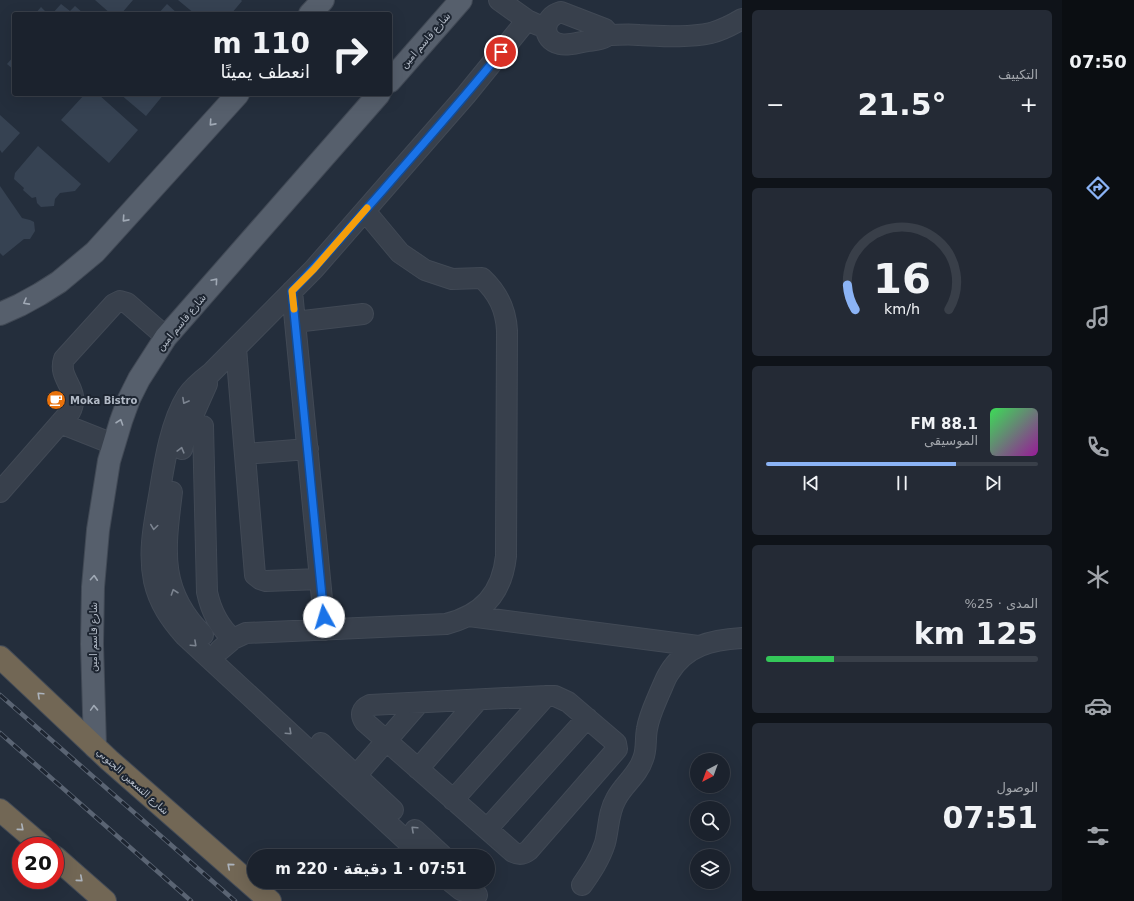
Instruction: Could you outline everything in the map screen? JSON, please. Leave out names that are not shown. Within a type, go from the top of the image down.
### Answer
[{"type":"highway","name":"شارع التسعين الجنوبي","points":[[0,657],[95,747],[270,901]]},
{"type":"highway","points":[[0,810],[32,837]]},
{"type":"highway","points":[[64,865],[105,901]]},
{"type":"main road","points":[[312,12],[323,0]]},
{"type":"main road","name":"شارع قاسم امين","points":[[392,79],[461,0]]},
{"type":"main road","points":[[0,314],[20,305],[60,282],[89,257],[236,96]]},
{"type":"main road","name":"شارع قاسم امين","points":[[95,747],[92,644],[93,587],[98,530],[114,444],[121,421],[136,386],[166,337],[377,96]]},
{"type":"street","points":[[500,0],[537,24],[547,33],[549,38],[559,44],[601,39],[608,35],[698,35],[727,27],[742,19]]},
{"type":"street","points":[[435,849],[352,781],[185,636],[171,620],[161,601],[154,581],[152,561],[153,532],[164,463],[180,410],[187,396],[198,383],[211,373],[314,269],[466,95],[472,100],[476,101],[481,98],[537,24],[547,21],[550,17],[561,12],[605,29],[608,35]]},
{"type":"street","points":[[226,644],[246,633],[446,624],[469,616],[479,610],[496,591],[501,580],[506,562],[507,331],[504,311],[496,293],[482,278],[452,279],[425,270],[400,253],[365,211]]},
{"type":"street","points":[[292,291],[325,630]]},
{"type":"street","points":[[4,480],[70,412],[74,401],[72,389],[62,372],[64,359],[114,304],[120,301],[127,303],[166,337]]},
{"type":"street","points":[[295,322],[363,314]]},
{"type":"street","points":[[236,348],[255,574],[260,579],[266,581],[320,579]]},
{"type":"street","points":[[211,373],[187,429],[174,475],[166,542],[168,571],[174,595],[186,617],[202,634],[226,644],[416,849]]},
{"type":"street","points":[[60,423],[114,444]]},
{"type":"street","points":[[203,426],[207,592],[213,614],[225,632],[226,644]]},
{"type":"street","points":[[245,454],[308,449]]},
{"type":"street","points":[[469,616],[698,646]]},
{"type":"street","points":[[582,885],[596,864],[601,853],[608,830],[608,819],[616,798],[641,765],[646,750],[647,730],[651,713],[669,673],[686,653],[698,646],[722,639],[742,638]]},
{"type":"street","points":[[453,800],[546,696]]},
{"type":"street","points":[[546,696],[561,698],[568,702],[616,743],[617,749],[525,853],[516,854],[386,741],[362,718],[362,712],[370,705],[546,696]]},
{"type":"street","points":[[418,769],[478,700]]},
{"type":"street","points":[[352,781],[419,703]]},
{"type":"street","points":[[487,829],[587,718]]},
{"type":"street","points":[[460,889],[477,893]]},
{"type":"building","points":[[95,0],[133,0],[123,12],[109,12]]},
{"type":"building","points":[[178,0],[242,1],[233,12],[193,12]]},
{"type":"building","points":[[61,4],[70,11],[75,6],[82,12],[54,12]]},
{"type":"building","points":[[167,4],[176,12],[160,12]]},
{"type":"building","points":[[41,7],[46,12],[37,12]]},
{"type":"building","points":[[12,58],[12,68],[7,64]]},
{"type":"building","points":[[83,96],[100,96],[138,130],[109,163],[61,120]]},
{"type":"building","points":[[122,96],[162,96],[146,116]]},
{"type":"building","points":[[0,115],[20,133],[2,153],[0,150]]},
{"type":"building","points":[[38,146],[81,184],[75,191],[60,193],[55,199],[54,206],[41,207],[37,203],[36,197],[32,198],[14,179],[15,173]]},
{"type":"building","points":[[0,186],[22,218],[34,222],[35,231],[30,239],[24,239],[3,256],[0,253]]},
{"type":"railway","points":[[0,695],[235,901]]},
{"type":"railway","points":[[0,733],[191,901]]},
{"type":"slow traffic","points":[[294,309],[292,291],[314,269],[367,208]]},
{"type":"place","name":"Moka Bistro","points":[[56,400]]},
{"type":"route","points":[[324,617],[292,291],[314,269],[466,95],[501,52]]}]
